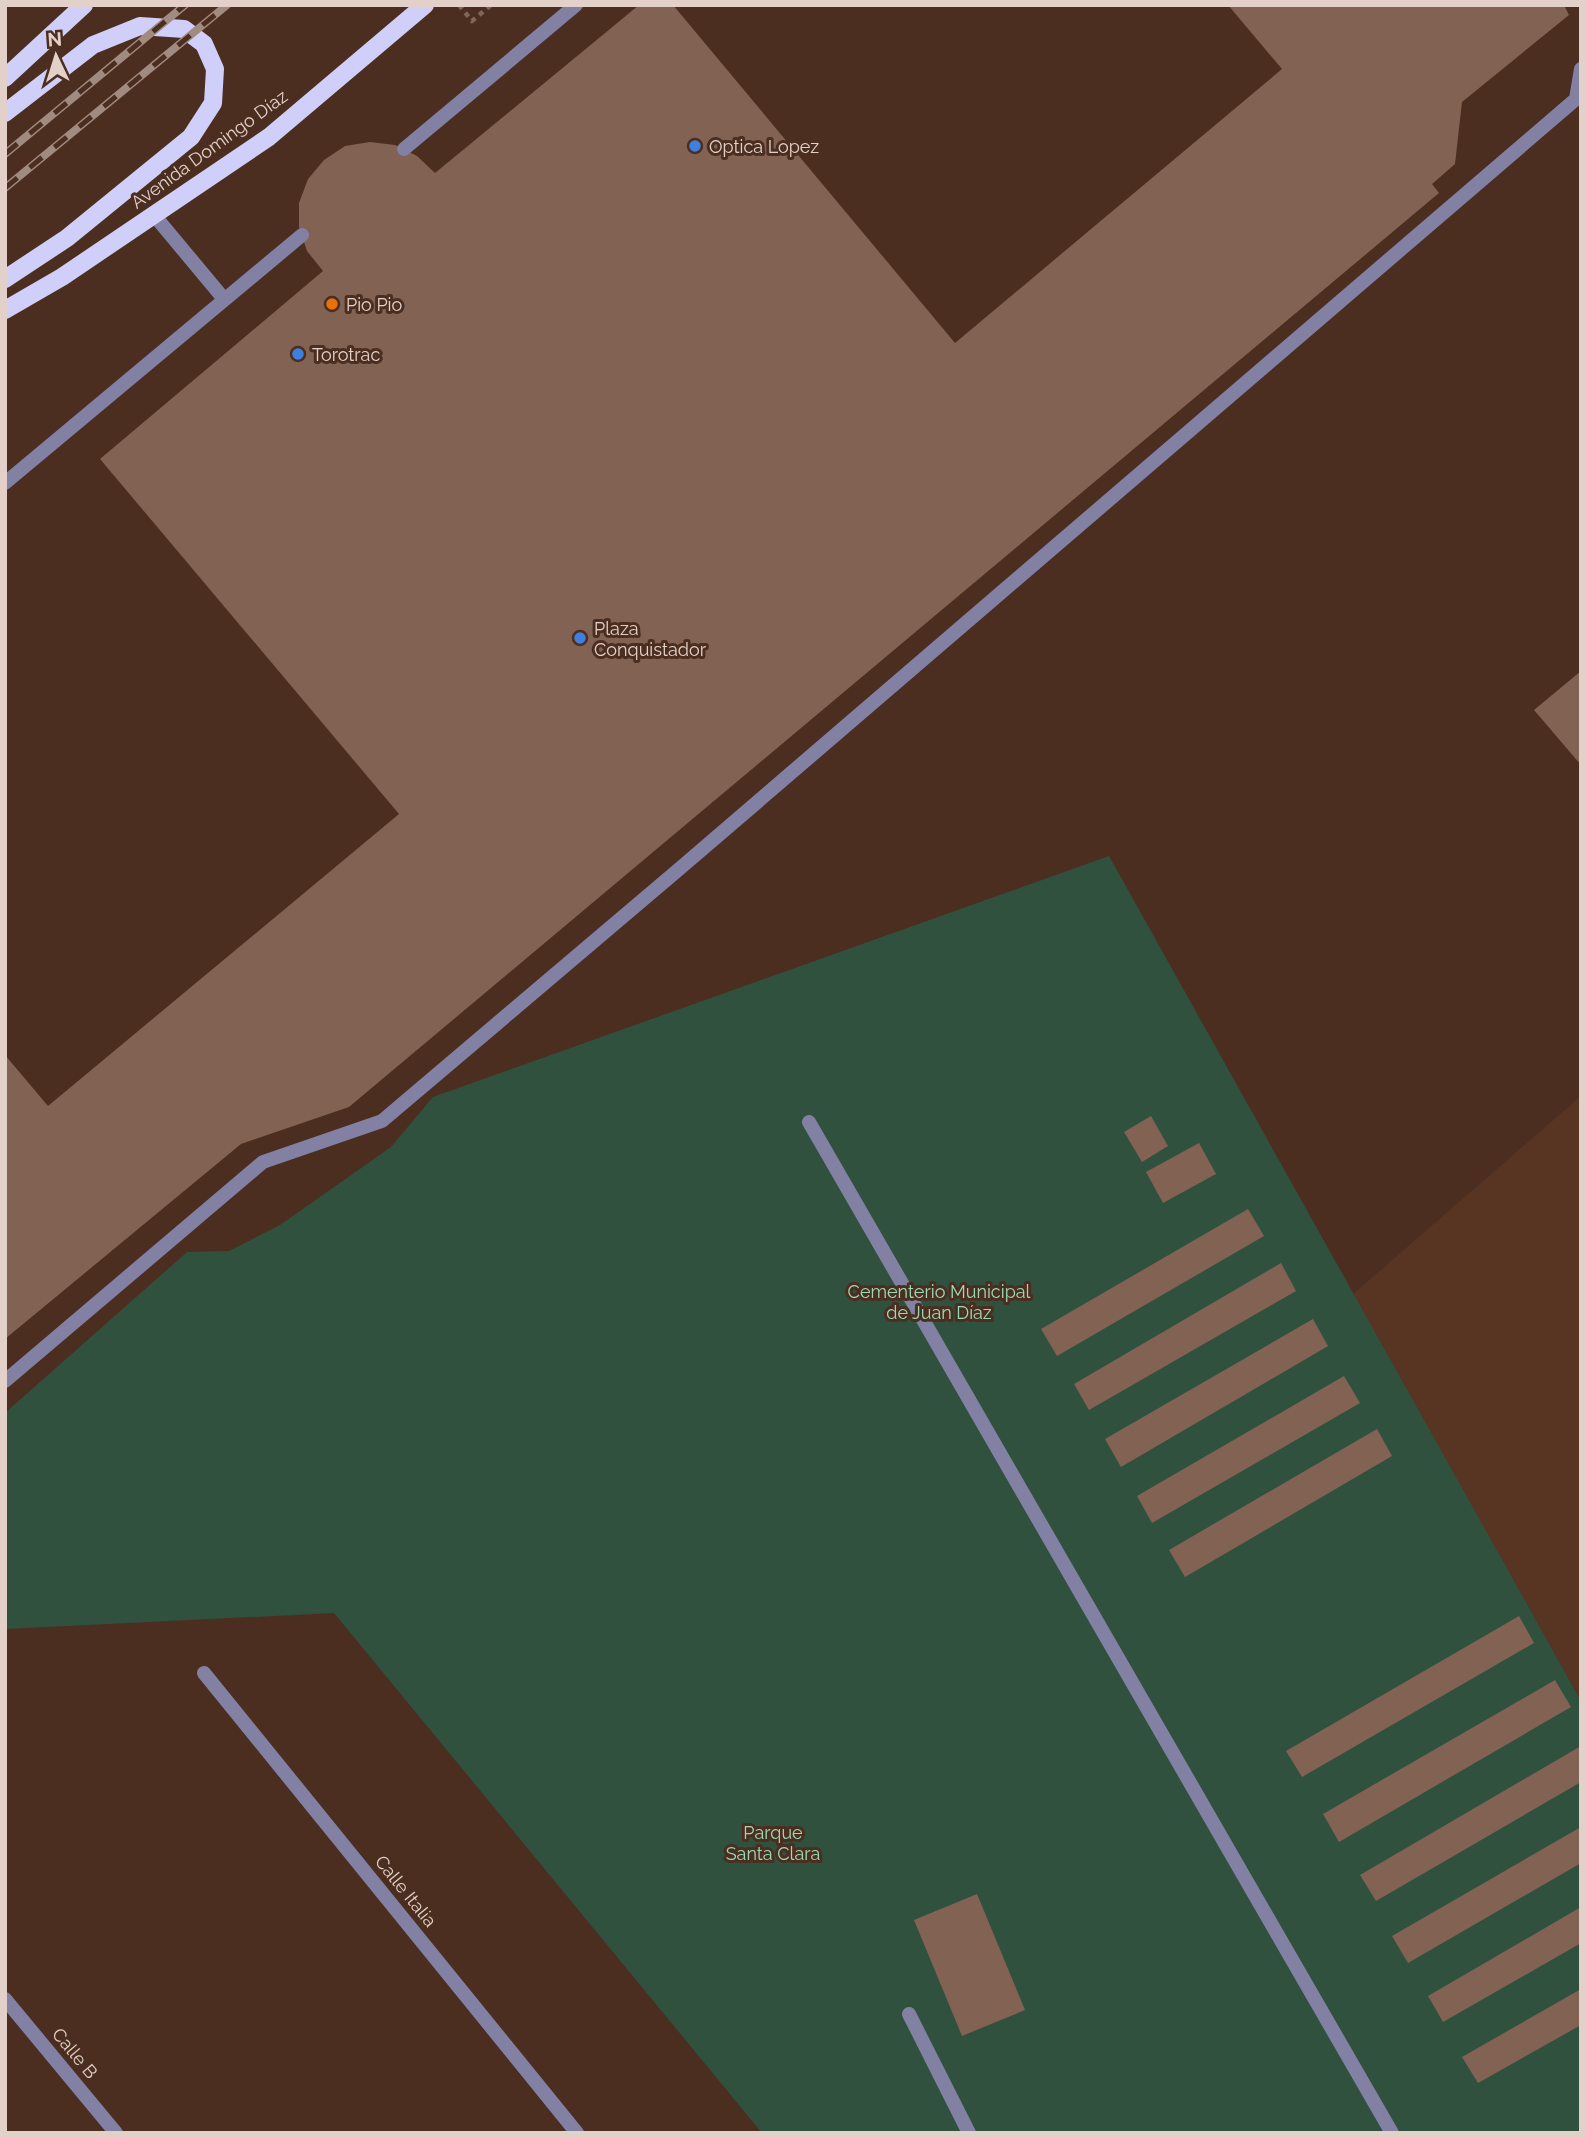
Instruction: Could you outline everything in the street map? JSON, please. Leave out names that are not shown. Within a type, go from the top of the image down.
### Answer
[{"type":"main road","points":[[5,78],[84,5]]},
{"type":"main road","name":"Avenida Domingo Díaz","points":[[5,310],[62,277],[268,137],[425,5]]},
{"type":"main road","points":[[5,113],[93,45],[140,26],[184,29],[204,44],[215,69],[213,103],[191,137],[67,238],[5,279]]},
{"type":"street","points":[[404,149],[576,5]]},
{"type":"street","points":[[5,1381],[263,1162],[382,1121],[1576,99],[1581,69]]},
{"type":"street","points":[[154,215],[224,299]]},
{"type":"street","points":[[5,483],[302,235]]},
{"type":"street","points":[[809,1122],[1392,2133]]},
{"type":"street","name":"Calle Italia","points":[[204,1673],[577,2133]]},
{"type":"street","name":"Calle B","points":[[5,1998],[116,2133]]},
{"type":"street","points":[[909,2014],[969,2133]]},
{"type":"path","points":[[459,5],[472,21],[491,5]]},
{"type":"shaded area","points":[[1581,1096],[1581,1701],[1352,1295]]},
{"type":"green space","name":"Cementerio Municipal de Juan Díaz","points":[[1109,856],[1581,1701],[1581,2133],[762,2133],[334,1613],[5,1629],[5,1413],[187,1252],[229,1251],[280,1225],[391,1147],[433,1097]]},
{"type":"building","name":"Plaza Conquistador","points":[[639,5],[673,5],[955,343],[1282,69],[1228,5],[1564,5],[1569,15],[1462,102],[1455,164],[1432,184],[1439,193],[349,1107],[241,1144],[5,1339],[5,1055],[48,1106],[399,814],[100,459],[323,271],[307,251],[299,227],[299,203],[308,179],[324,160],[345,146],[370,142],[395,145],[417,156],[435,173]]},
{"type":"building","points":[[1581,671],[1581,765],[1534,710]]},
{"type":"building","points":[[1151,1116],[1168,1146],[1142,1162],[1124,1132]]},
{"type":"building","points":[[1199,1143],[1216,1174],[1163,1203],[1146,1172]]},
{"type":"building","points":[[1248,1209],[1264,1236],[1057,1356],[1041,1329]]},
{"type":"building","points":[[1281,1263],[1296,1291],[1089,1410],[1074,1384]]},
{"type":"building","points":[[1313,1319],[1328,1346],[1121,1467],[1105,1439]]},
{"type":"building","points":[[1344,1376],[1360,1403],[1152,1523],[1137,1496]]},
{"type":"building","points":[[1377,1429],[1392,1456],[1185,1577],[1169,1550]]},
{"type":"building","points":[[1519,1616],[1534,1643],[1302,1777],[1286,1751]]},
{"type":"building","points":[[1555,1680],[1571,1707],[1339,1842],[1323,1814]]},
{"type":"building","points":[[1581,1746],[1581,1782],[1376,1901],[1360,1875]]},
{"type":"building","points":[[1581,1827],[1581,1863],[1408,1963],[1392,1936]]},
{"type":"building","points":[[977,1894],[1025,2010],[962,2036],[914,1920]]},
{"type":"building","points":[[1581,1907],[1581,1943],[1443,2022],[1428,1996]]},
{"type":"building","points":[[1581,1989],[1581,2025],[1478,2083],[1462,2057]]},
{"type":"railway","points":[[5,154],[185,5]]},
{"type":"railway","points":[[5,188],[227,5]]},
{"type":"place","name":"Optica Lopez","points":[[695,146]]},
{"type":"place","name":"Pio Pio","points":[[332,304]]},
{"type":"place","name":"Torotrac","points":[[298,354]]},
{"type":"place","name":"Plaza Conquistador","points":[[580,638]]},
{"type":"park label","name":"Parque Santa Clara","points":[[773,1842]]}]
